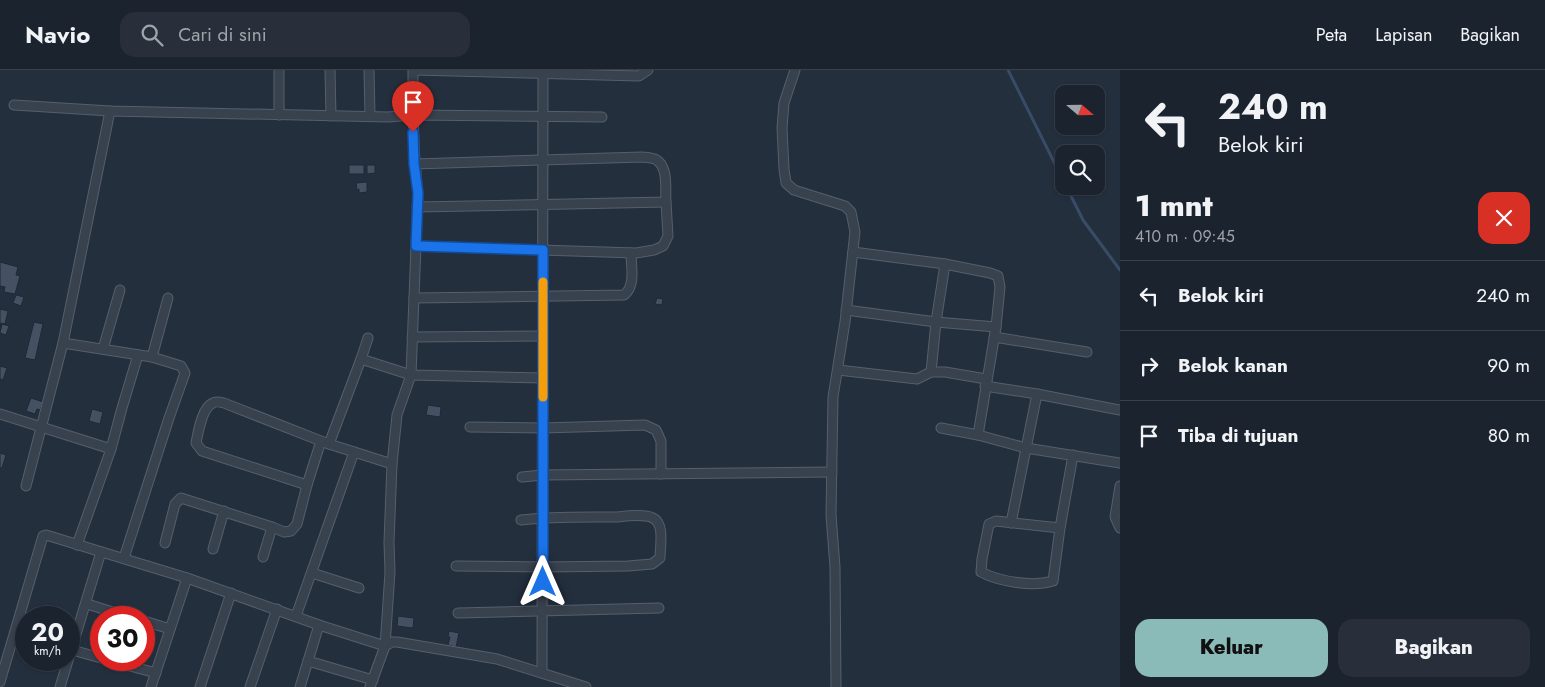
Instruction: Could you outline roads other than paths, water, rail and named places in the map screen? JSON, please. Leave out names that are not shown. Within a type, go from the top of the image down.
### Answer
[{"type":"street","points":[[279,70],[279,115]]},
{"type":"street","points":[[330,70],[331,116]]},
{"type":"street","points":[[369,70],[370,116]]},
{"type":"street","points":[[308,662],[372,684],[385,646],[390,572],[389,542],[392,464],[396,415],[410,375],[414,298],[418,193],[414,164],[414,70],[639,76],[648,70]]},
{"type":"street","points":[[794,70],[784,102],[782,128],[786,183],[794,190],[834,202],[848,209],[851,212],[855,232],[833,398],[831,515],[835,567],[836,687]]},
{"type":"street","points":[[542,673],[543,72]]},
{"type":"street","points":[[14,105],[110,112],[331,116],[602,117]]},
{"type":"street","points":[[26,486],[63,343],[110,112]]},
{"type":"street","points":[[414,164],[642,157],[655,160],[663,166],[668,236],[663,246],[654,250],[630,252],[416,246]]},
{"type":"street","points":[[417,207],[543,206],[666,202]]},
{"type":"street","points":[[414,298],[624,295],[630,291],[631,285],[630,252]]},
{"type":"street","points":[[853,252],[944,264],[998,276],[1000,287],[996,327],[978,435]]},
{"type":"street","points":[[931,372],[944,264]]},
{"type":"street","points":[[103,349],[120,290]]},
{"type":"street","points":[[152,357],[168,298]]},
{"type":"street","points":[[846,310],[936,322],[996,327]]},
{"type":"street","points":[[412,337],[543,336]]},
{"type":"street","points":[[994,337],[1087,352]]},
{"type":"street","points":[[165,544],[175,504],[181,498],[284,532],[291,531],[297,524],[307,486],[361,359],[368,338]]},
{"type":"street","points":[[63,343],[152,357],[181,366],[185,373],[124,558]]},
{"type":"street","points":[[77,545],[111,449],[138,355]]},
{"type":"street","points":[[361,359],[410,375],[543,378]]},
{"type":"street","points":[[838,370],[918,379],[931,372],[945,372],[1036,394],[1120,410]]},
{"type":"street","points":[[1012,523],[1036,394]]},
{"type":"street","points":[[307,486],[202,451],[196,443],[200,422],[208,405],[215,401],[224,403],[325,443],[392,464]]},
{"type":"street","points":[[0,414],[111,449]]},
{"type":"street","points":[[470,427],[543,428],[645,425],[656,430],[661,441],[661,474]]},
{"type":"street","points":[[941,428],[978,435],[1026,448],[1120,463]]},
{"type":"street","points":[[296,616],[354,452]]},
{"type":"street","points":[[1060,528],[996,521],[990,524],[981,572],[992,578],[1026,583],[1053,581],[1073,455]]},
{"type":"street","points":[[522,477],[543,475],[832,472]]},
{"type":"street","points":[[1120,486],[1115,517],[1120,528]]},
{"type":"street","points":[[213,549],[224,511]]},
{"type":"street","points":[[456,566],[628,566],[652,564],[660,558],[661,539],[659,524],[652,518],[636,516],[521,520]]},
{"type":"street","points":[[263,557],[272,527]]},
{"type":"street","points":[[0,682],[42,536],[46,535],[187,578],[319,625],[385,646],[392,642],[397,642],[496,659],[586,687]]},
{"type":"street","points":[[80,624],[101,552]]},
{"type":"street","points":[[312,573],[359,588]]},
{"type":"street","points":[[152,687],[187,578]]},
{"type":"street","points":[[200,687],[231,593]]},
{"type":"street","points":[[86,604],[93,606]]},
{"type":"street","points":[[458,613],[659,608]]},
{"type":"street","points":[[250,687],[277,609]]},
{"type":"street","points":[[155,624],[170,629]]},
{"type":"street","points":[[300,687],[319,625]]},
{"type":"street","points":[[60,687],[65,671]]},
{"type":"street","points":[[146,671],[156,674]]},
{"type":"waterway","points":[[1008,70],[1055,164]]},
{"type":"waterway","points":[[1070,195],[1083,220],[1120,270]]}]
